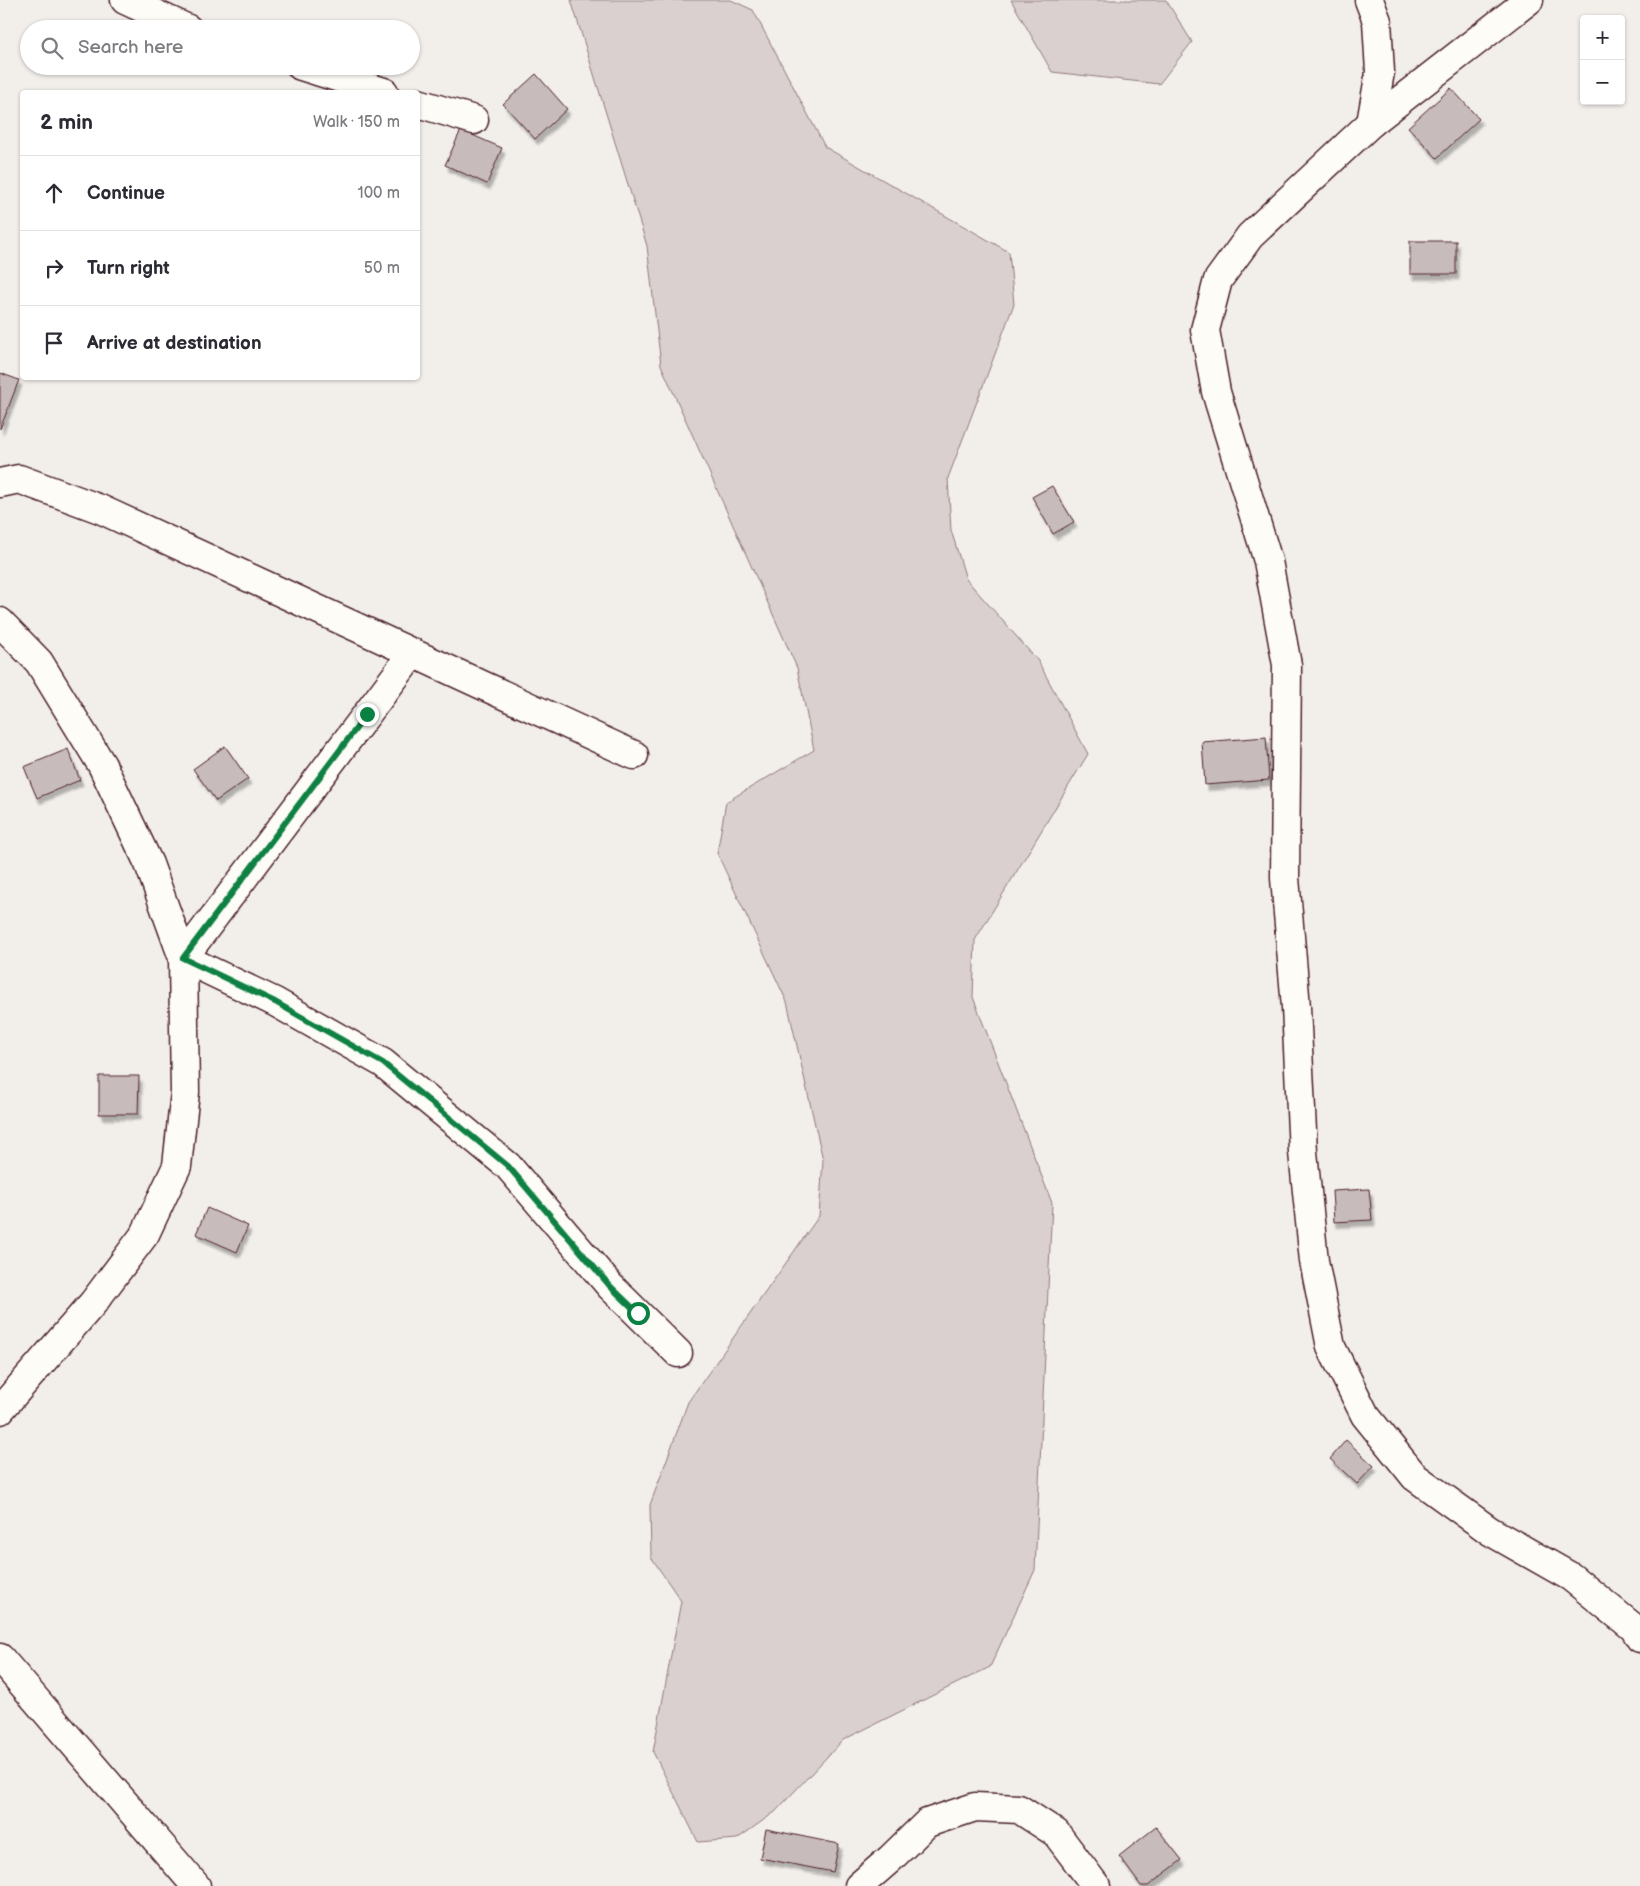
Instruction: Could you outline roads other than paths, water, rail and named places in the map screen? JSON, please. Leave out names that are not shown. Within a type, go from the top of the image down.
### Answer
[{"type":"street","points":[[125,0],[168,20]]},
{"type":"street","points":[[1369,0],[1377,21],[1380,72],[1370,123]]},
{"type":"street","points":[[1529,0],[1370,123],[1250,236],[1218,280],[1205,330],[1216,392],[1268,561],[1287,665],[1285,878],[1296,1007],[1303,1152],[1314,1261],[1331,1347],[1365,1415],[1415,1477],[1490,1531],[1571,1577],[1634,1628],[1640,1638]]},
{"type":"street","points":[[330,75],[378,90]]},
{"type":"street","points":[[420,104],[474,120]]},
{"type":"street","points":[[0,483],[19,479],[100,509],[634,755]]},
{"type":"street","points":[[0,622],[39,662],[102,765],[149,864],[183,958],[185,1092],[176,1166],[146,1234],[93,1303],[0,1410]]},
{"type":"street","points":[[183,958],[413,653]]},
{"type":"street","points":[[183,958],[275,1002],[383,1063],[508,1166],[610,1286],[678,1353]]},
{"type":"street","points":[[0,1658],[196,1886]]},
{"type":"street","points":[[858,1886],[890,1859],[927,1823],[975,1807],[1019,1810],[1056,1833],[1096,1886]]}]
